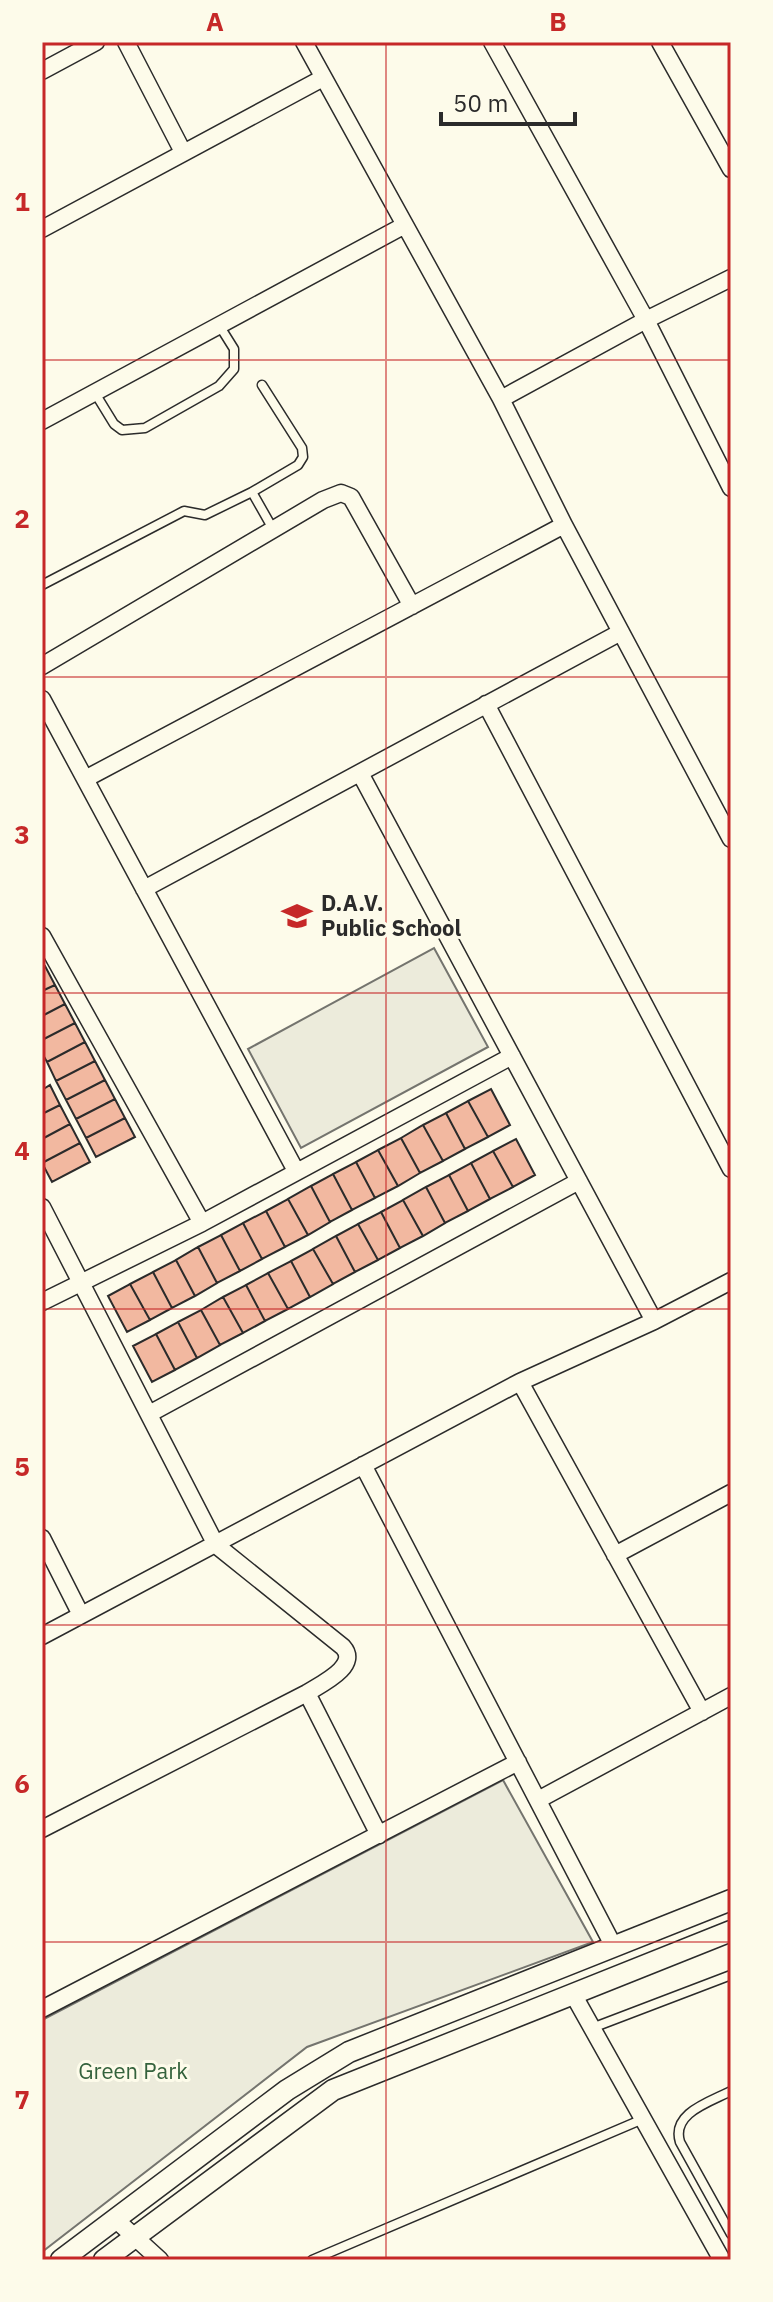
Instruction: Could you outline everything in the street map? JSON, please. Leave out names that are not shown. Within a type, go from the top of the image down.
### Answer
[{"type":"street","points":[[42,71],[96,42]]},
{"type":"street","points":[[126,42],[183,152]]},
{"type":"street","points":[[304,42],[501,399],[564,525],[731,839]]},
{"type":"street","points":[[492,42],[646,320],[731,488]]},
{"type":"street","points":[[660,42],[731,169]]},
{"type":"street","points":[[42,229],[323,78]]},
{"type":"street","points":[[42,421],[405,225]]},
{"type":"street","points":[[501,399],[646,320],[731,278]]},
{"type":"street","points":[[42,666],[323,500],[341,493],[349,495],[412,606]]},
{"type":"street","points":[[85,779],[564,525]]},
{"type":"street","points":[[144,889],[621,632]]},
{"type":"street","points":[[42,699],[296,1171]]},
{"type":"street","points":[[486,704],[731,1169]]},
{"type":"street","points":[[360,773],[654,1321]]},
{"type":"street","points":[[42,936],[202,1223]]},
{"type":"street","points":[[42,1302],[202,1223],[512,1056]]},
{"type":"street","points":[[149,1414],[579,1181]]},
{"type":"street","points":[[42,1207],[216,1545],[347,1652],[348,1659],[344,1667],[307,1693],[42,1829]]},
{"type":"street","points":[[42,1636],[520,1382],[654,1321],[731,1281]]},
{"type":"street","points":[[520,1382],[702,1712]]},
{"type":"street","points":[[363,1465],[614,1947]]},
{"type":"street","points":[[615,1555],[731,1493]]},
{"type":"street","points":[[42,1538],[81,1615]]},
{"type":"street","points":[[307,1693],[379,1835]]},
{"type":"street","points":[[538,1800],[731,1696]]},
{"type":"street","points":[[42,2009],[518,1762]]},
{"type":"street","points":[[61,2260],[287,2090],[349,2052],[731,1900]]},
{"type":"street","points":[[104,2260],[333,2090],[731,1931]]},
{"type":"street","points":[[573,1994],[722,2260]]},
{"type":"street","points":[[115,2219],[160,2260]]},
{"type":"lane","points":[[95,392],[114,424],[122,430],[145,428],[219,386],[234,369],[234,349],[219,325]]},
{"type":"lane","points":[[42,585],[184,511],[205,515],[298,465],[303,457],[302,448],[262,385]]},
{"type":"lane","points":[[252,492],[274,529]]},
{"type":"lane","points":[[592,2028],[731,1975]]},
{"type":"lane","points":[[731,2091],[686,2115],[677,2131],[680,2142],[731,2234]]},
{"type":"lane","points":[[312,2260],[644,2119]]},
{"type":"green space","points":[[434,948],[488,1047],[301,1148],[248,1049]]},
{"type":"green space","name":"Green Park","points":[[503,1780],[593,1942],[307,2047],[42,2252],[42,2020]]},
{"type":"building","points":[[45,966],[55,985],[42,991],[42,967]]},
{"type":"building","points":[[55,985],[65,1004],[42,1016],[42,991]]},
{"type":"building","points":[[65,1004],[75,1023],[42,1040],[42,1016]]},
{"type":"building","points":[[75,1023],[85,1042],[47,1062],[42,1053],[42,1040]]},
{"type":"building","points":[[85,1042],[95,1061],[56,1081],[47,1062]]},
{"type":"building","points":[[95,1061],[105,1080],[66,1100],[56,1081]]},
{"type":"building","points":[[105,1080],[115,1099],[76,1119],[66,1100]]},
{"type":"building","points":[[50,1085],[60,1105],[42,1114],[42,1090]]},
{"type":"building","points":[[491,1089],[510,1125],[488,1137],[468,1101]]},
{"type":"building","points":[[115,1099],[125,1118],[86,1138],[76,1119]]},
{"type":"building","points":[[468,1101],[488,1137],[465,1149],[446,1113]]},
{"type":"building","points":[[60,1105],[70,1124],[42,1139],[42,1114]]},
{"type":"building","points":[[446,1113],[465,1149],[443,1161],[423,1125]]},
{"type":"building","points":[[125,1118],[135,1137],[96,1157],[86,1138]]},
{"type":"building","points":[[70,1124],[80,1143],[42,1163],[42,1139]]},
{"type":"building","points":[[423,1125],[443,1161],[420,1173],[401,1138]]},
{"type":"building","points":[[401,1138],[420,1173],[398,1186],[378,1150]]},
{"type":"building","points":[[516,1139],[535,1175],[513,1187],[493,1151]]},
{"type":"building","points":[[80,1143],[90,1162],[52,1182],[42,1163]]},
{"type":"building","points":[[378,1150],[398,1186],[375,1198],[356,1162]]},
{"type":"building","points":[[493,1151],[513,1187],[490,1199],[471,1163]]},
{"type":"building","points":[[356,1162],[375,1198],[352,1210],[333,1174]]},
{"type":"building","points":[[471,1163],[490,1199],[468,1211],[449,1175]]},
{"type":"building","points":[[333,1174],[352,1210],[330,1222],[311,1186]]},
{"type":"building","points":[[449,1175],[468,1211],[445,1223],[426,1187]]},
{"type":"building","points":[[311,1186],[330,1222],[308,1235],[288,1199]]},
{"type":"building","points":[[426,1187],[445,1223],[423,1236],[403,1200]]},
{"type":"building","points":[[288,1199],[308,1235],[285,1247],[266,1211]]},
{"type":"building","points":[[403,1200],[423,1236],[400,1248],[381,1212]]},
{"type":"building","points":[[266,1211],[285,1247],[262,1259],[243,1223]]},
{"type":"building","points":[[381,1212],[400,1248],[378,1260],[358,1224]]},
{"type":"building","points":[[243,1223],[262,1259],[240,1271],[221,1235]]},
{"type":"building","points":[[358,1224],[378,1260],[355,1272],[336,1236]]},
{"type":"building","points":[[221,1235],[240,1271],[217,1283],[198,1247]]},
{"type":"building","points":[[336,1236],[355,1272],[333,1284],[313,1249]]},
{"type":"building","points":[[198,1247],[217,1283],[195,1296],[176,1260]]},
{"type":"building","points":[[313,1249],[333,1284],[310,1297],[291,1261]]},
{"type":"building","points":[[176,1260],[195,1296],[172,1308],[153,1272]]},
{"type":"building","points":[[291,1261],[310,1297],[288,1309],[268,1273]]},
{"type":"building","points":[[153,1272],[172,1308],[150,1320],[130,1284]]},
{"type":"building","points":[[268,1273],[288,1309],[265,1321],[246,1285]]},
{"type":"building","points":[[130,1284],[150,1320],[127,1332],[108,1296]]},
{"type":"building","points":[[246,1285],[265,1321],[243,1333],[223,1297]]},
{"type":"building","points":[[223,1297],[243,1333],[220,1345],[201,1310]]},
{"type":"building","points":[[201,1310],[220,1345],[197,1358],[178,1322]]},
{"type":"building","points":[[178,1322],[197,1358],[175,1370],[156,1334]]},
{"type":"building","points":[[156,1334],[175,1370],[152,1382],[133,1346]]},
{"type":"place","name":"D.A.V. Public School","points":[[297,916]]}]
